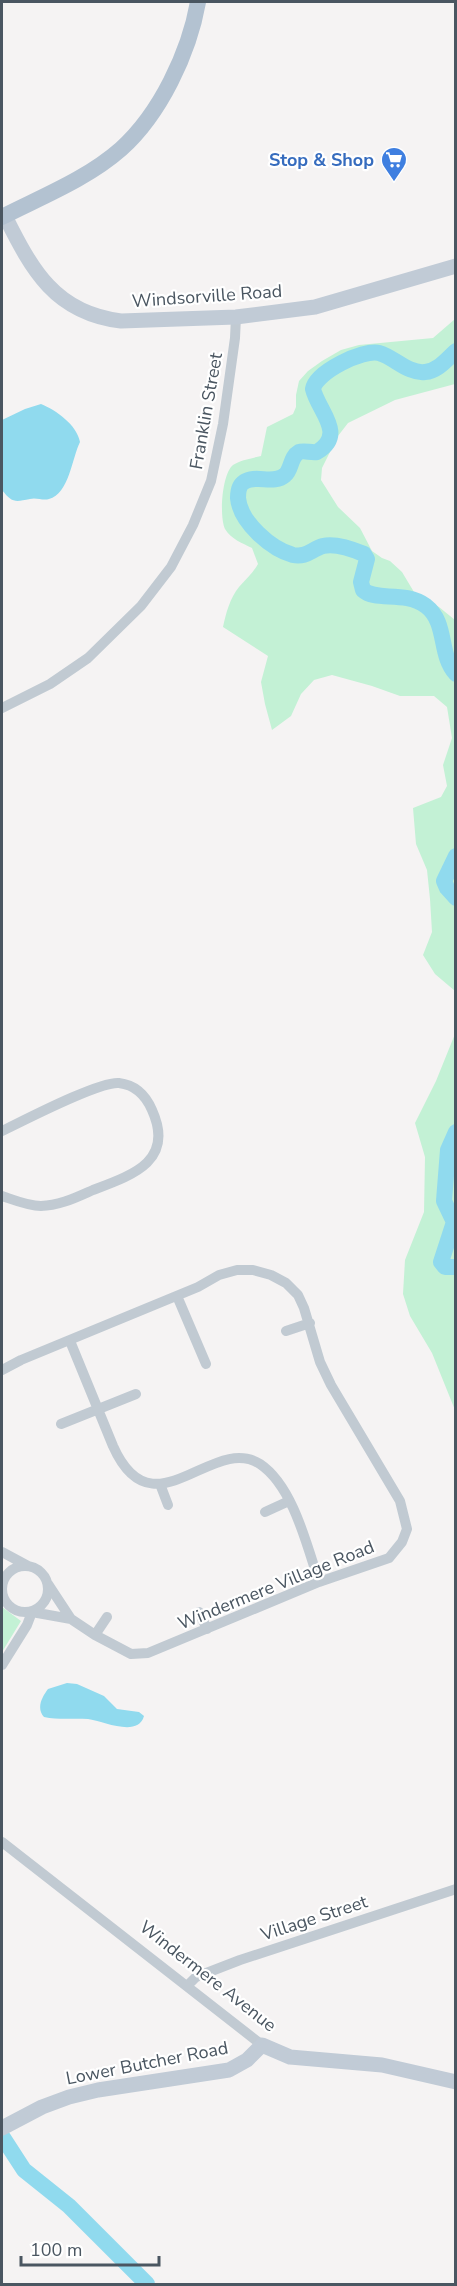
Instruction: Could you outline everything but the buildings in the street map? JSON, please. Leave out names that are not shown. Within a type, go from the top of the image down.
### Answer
[{"type":"main road","points":[[3,217],[61,188],[103,163],[121,149],[135,133],[175,73],[187,42],[198,2]]},
{"type":"main road","name":"Windsorville Road","points":[[3,217],[31,266],[53,292],[85,313],[103,319],[121,321],[176,321],[236,317],[315,307],[456,266]]},
{"type":"main road","name":"Windermere Avenue","points":[[262,2045],[290,2057],[382,2065],[456,2082]]},
{"type":"main road","name":"Lower Butcher Road","points":[[5,2126],[69,2097],[103,2089],[229,2070],[247,2061],[262,2045]]},
{"type":"street","name":"Franklin Street","points":[[2,708],[51,684],[88,658],[141,606],[171,567],[194,525],[211,481],[223,424],[236,317]]},
{"type":"street","points":[[2,1131],[97,1087],[118,1083],[133,1088],[146,1097],[156,1118],[160,1139],[150,1161],[139,1170],[122,1179],[64,1201],[40,1206],[2,1196]]},
{"type":"street","name":"Windermere Village Road","points":[[2,1370],[198,1287],[219,1275],[237,1270],[253,1270],[271,1275],[286,1283],[298,1295],[310,1323],[320,1362],[331,1385],[400,1501],[407,1529],[402,1542],[389,1558],[319,1582],[148,1653],[131,1654],[71,1619],[41,1572],[2,1552]]},
{"type":"street","points":[[177,1296],[206,1364]]},
{"type":"street","points":[[286,1331],[310,1323]]},
{"type":"street","points":[[70,1341],[120,1462],[128,1472],[144,1481],[160,1484],[227,1460],[249,1459],[259,1464],[272,1475],[289,1501],[299,1521],[319,1582]]},
{"type":"street","points":[[61,1424],[136,1394]]},
{"type":"street","points":[[160,1484],[168,1504]]},
{"type":"street","points":[[265,1512],[289,1501]]},
{"type":"street","name":"Windermere Village Road","points":[[28,1567],[14,1569],[4,1580],[2,1594],[10,1607],[24,1612],[71,1619]]},
{"type":"street","points":[[2,1665],[27,1625],[32,1612],[44,1604],[48,1584]]},
{"type":"street","points":[[199,1612],[207,1629]]},
{"type":"street","points":[[95,1635],[106,1617]]},
{"type":"street","name":"Windermere Avenue","points":[[2,1842],[262,2045]]},
{"type":"street","name":"Village Street","points":[[187,1986],[196,1977],[240,1960],[456,1889]]},
{"type":"green space","points":[[455,319],[455,384],[395,400],[348,423],[338,436],[322,468],[321,480],[338,507],[360,528],[372,551],[390,561],[402,572],[414,592],[455,620],[455,991],[435,974],[423,955],[432,932],[430,899],[427,870],[416,844],[413,808],[441,797],[447,786],[443,765],[452,738],[447,707],[434,696],[400,696],[332,675],[314,680],[301,694],[291,716],[272,730],[261,682],[268,656],[223,627],[233,596],[258,564],[252,548],[234,538],[225,529],[222,505],[229,470],[239,462],[261,456],[267,427],[293,414],[299,381],[308,371],[341,350],[359,345],[433,338]]},
{"type":"green space","points":[[455,1034],[456,1410],[432,1353],[410,1316],[403,1294],[405,1260],[424,1212],[425,1157],[415,1123],[436,1081]]},
{"type":"green space","points":[[2,1607],[21,1621],[2,1652]]},
{"type":"water","points":[[41,404],[65,419],[75,430],[80,442],[69,475],[56,496],[47,499],[14,500],[2,490],[2,420]]},
{"type":"water","points":[[67,1683],[77,1684],[104,1696],[117,1709],[139,1712],[144,1716],[140,1723],[128,1727],[88,1719],[44,1717],[40,1706],[48,1689]]},
{"type":"waterway","points":[[456,351],[438,367],[425,372],[407,368],[379,353],[352,358],[331,369],[316,382],[313,389],[330,430],[330,438],[326,445],[317,452],[303,451],[296,454],[287,472],[281,478],[254,479],[244,482],[239,489],[238,498],[240,507],[250,525],[266,541],[284,552],[302,555],[323,546],[333,545],[364,554],[367,559],[361,582],[363,590],[375,595],[409,598],[426,606],[437,621],[450,666],[456,674]]},
{"type":"waterway","points":[[456,856],[444,881],[456,898]]},
{"type":"waterway","points":[[456,1132],[448,1150],[444,1201],[454,1222],[441,1262],[445,1267],[456,1267]]},
{"type":"waterway","points":[[2,2136],[24,2170],[69,2206],[147,2284]]},
{"type":"place","name":"Stop & Shop","points":[[394,183]]}]
